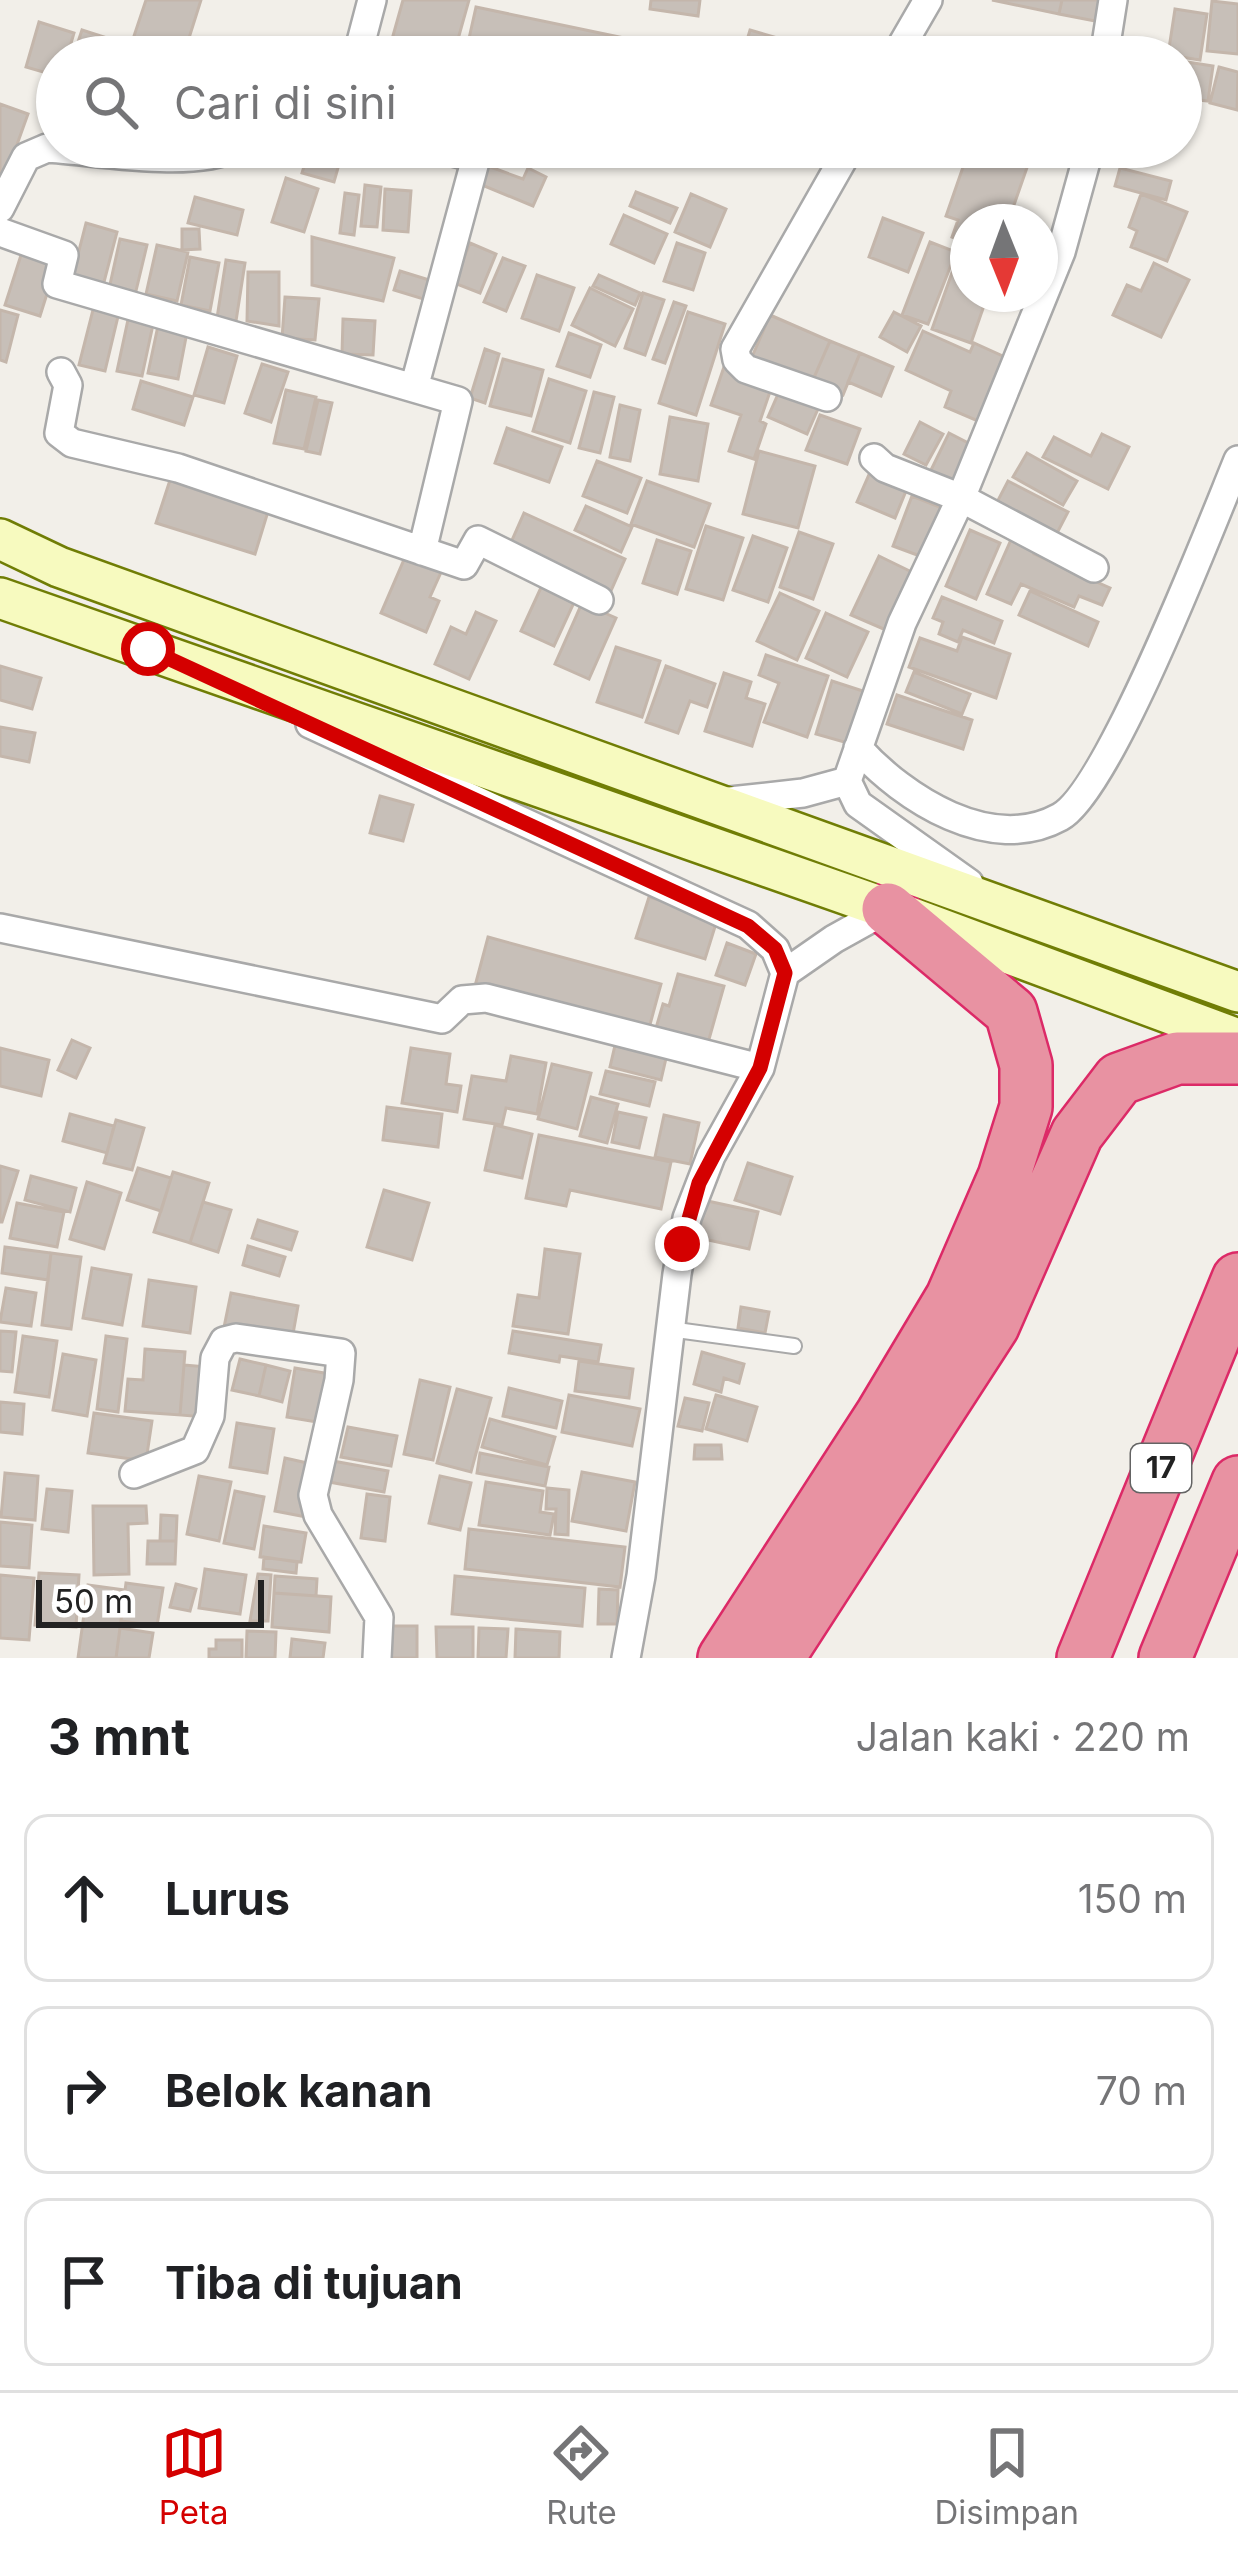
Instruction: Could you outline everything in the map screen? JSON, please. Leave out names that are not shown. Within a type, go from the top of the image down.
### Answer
[{"type":"highway","points":[[724,1658],[952,1297],[1004,1177],[1025,1107],[1026,1065],[1011,1012],[888,909]]},
{"type":"highway","points":[[778,1658],[993,1326],[1078,1134],[1119,1079],[1177,1058],[1238,1058]]},
{"type":"highway","name":"17","points":[[1083,1658],[1238,1279]]},
{"type":"highway","name":"17","points":[[1166,1658],[1238,1482]]},
{"type":"main road","points":[[0,539],[59,567],[1238,992]]},
{"type":"main road","points":[[0,598],[888,909],[1238,1039]]},
{"type":"street","points":[[363,36],[372,0]]},
{"type":"street","points":[[907,36],[928,0]]},
{"type":"street","points":[[1107,36],[1113,0]]},
{"type":"street","points":[[0,208],[26,158],[36,153]]},
{"type":"street","points":[[414,388],[473,168]]},
{"type":"street","points":[[827,397],[746,369],[735,349],[838,168]]},
{"type":"street","points":[[998,902],[858,804],[847,781],[902,623],[961,498],[1060,252],[1084,168]]},
{"type":"street","points":[[0,232],[64,255],[58,284],[458,400],[422,551]]},
{"type":"street","points":[[61,372],[68,385],[59,433],[72,443],[178,468],[464,565],[478,540],[599,599]]},
{"type":"street","points":[[874,458],[885,468],[961,498],[1094,568]]},
{"type":"street","points":[[858,748],[875,767],[943,813],[992,830],[1062,817],[1090,786],[1135,702],[1238,460]]},
{"type":"street","points":[[148,649],[748,926],[775,949],[785,973],[760,1068],[699,1183],[682,1244],[641,1576],[626,1658]]},
{"type":"street","points":[[717,803],[816,790],[847,781]]},
{"type":"street","points":[[785,973],[834,938],[888,909]]},
{"type":"street","points":[[0,928],[442,1019],[462,1000],[486,998],[760,1068]]},
{"type":"street","points":[[134,1474],[195,1450],[209,1416],[215,1358],[224,1341],[341,1353],[314,1495],[318,1515],[379,1617],[377,1658]]},
{"type":"lane","points":[[669,1329],[794,1346]]},
{"type":"building","points":[[146,0],[201,0],[190,36],[134,36]]},
{"type":"building","points":[[403,0],[469,0],[459,36],[393,36]]},
{"type":"building","points":[[651,0],[700,0],[698,16],[650,9]]},
{"type":"building","points":[[992,0],[1062,0],[1059,14]]},
{"type":"building","points":[[1062,0],[1099,0],[1095,21],[1059,14]]},
{"type":"building","points":[[1212,1],[1238,4],[1238,54],[1207,51]]},
{"type":"building","points":[[476,7],[614,36],[470,36]]},
{"type":"building","points":[[1175,9],[1207,14],[1202,47],[1202,36],[1171,36]]},
{"type":"building","points":[[39,22],[74,33],[36,36],[36,70],[26,67]]},
{"type":"building","points":[[1202,64],[1213,66],[1208,101],[1202,100]]},
{"type":"building","points":[[1219,67],[1238,72],[1237,110],[1210,103]]},
{"type":"building","points":[[0,104],[28,114],[5,178],[0,177]]},
{"type":"building","points":[[304,168],[338,168],[334,182],[302,173]]},
{"type":"building","points":[[484,168],[523,179],[528,168],[546,177],[533,206],[477,183]]},
{"type":"building","points":[[963,168],[1027,168],[1014,204],[950,204]]},
{"type":"building","points":[[1120,168],[1171,181],[1166,200],[1115,186]]},
{"type":"building","points":[[286,178],[318,189],[304,232],[272,222]]},
{"type":"building","points":[[365,185],[381,187],[377,227],[361,226]]},
{"type":"building","points":[[385,189],[411,191],[408,232],[383,230]]},
{"type":"building","points":[[636,192],[677,208],[670,223],[630,206]]},
{"type":"building","points":[[345,193],[359,195],[354,235],[340,233]]},
{"type":"building","points":[[691,194],[726,209],[710,247],[675,232]]},
{"type":"building","points":[[1141,194],[1187,212],[1167,261],[1131,247],[1137,231],[1129,227]]},
{"type":"building","points":[[195,197],[243,210],[237,235],[188,223]]},
{"type":"building","points":[[624,215],[667,234],[654,263],[611,244]]},
{"type":"building","points":[[883,218],[923,233],[908,272],[869,257]]},
{"type":"building","points":[[86,223],[117,232],[103,286],[72,278]]},
{"type":"building","points":[[182,229],[199,229],[200,249],[182,250]]},
{"type":"building","points":[[312,237],[394,258],[383,301],[312,285]]},
{"type":"building","points":[[120,239],[147,245],[135,295],[109,289]]},
{"type":"building","points":[[930,242],[950,250],[950,267],[928,324],[902,315]]},
{"type":"building","points":[[470,243],[496,254],[480,293],[454,283]]},
{"type":"building","points":[[677,243],[705,253],[693,290],[664,281]]},
{"type":"building","points":[[157,245],[188,252],[177,301],[146,294]]},
{"type":"building","points":[[22,252],[57,262],[40,316],[5,305]]},
{"type":"building","points":[[190,257],[219,263],[210,311],[181,305]]},
{"type":"building","points":[[503,258],[525,266],[506,311],[484,302]]},
{"type":"building","points":[[226,260],[245,263],[236,321],[217,318]]},
{"type":"building","points":[[1154,263],[1189,280],[1161,337],[1113,315],[1127,285],[1141,291]]},
{"type":"building","points":[[400,271],[439,283],[433,302],[394,290]]},
{"type":"building","points":[[248,272],[279,272],[279,326],[247,321]]},
{"type":"building","points":[[537,275],[574,288],[559,331],[522,318]]},
{"type":"building","points":[[599,275],[640,293],[635,305],[593,286]]},
{"type":"building","points":[[950,278],[950,312],[982,312],[971,343],[932,329]]},
{"type":"building","points":[[590,288],[633,309],[615,346],[572,325]]},
{"type":"building","points":[[643,293],[664,300],[645,355],[625,348]]},
{"type":"building","points":[[285,297],[319,299],[315,340],[282,338]]},
{"type":"building","points":[[95,302],[120,308],[105,371],[79,365]]},
{"type":"building","points":[[674,302],[686,306],[665,363],[653,359]]},
{"type":"building","points":[[0,310],[18,315],[6,362],[0,360]]},
{"type":"building","points":[[688,312],[725,324],[696,415],[659,403]]},
{"type":"building","points":[[894,312],[921,326],[907,352],[880,337]]},
{"type":"building","points":[[129,315],[154,320],[142,376],[117,371]]},
{"type":"building","points":[[770,315],[830,341],[812,382],[752,357]]},
{"type":"building","points":[[343,319],[375,321],[373,355],[342,354]]},
{"type":"building","points":[[159,321],[188,327],[178,379],[148,373]]},
{"type":"building","points":[[923,331],[970,352],[974,343],[1007,358],[978,421],[945,407],[951,391],[906,370]]},
{"type":"building","points":[[569,333],[601,345],[590,377],[557,366]]},
{"type":"building","points":[[830,341],[860,353],[843,395],[812,382]]},
{"type":"building","points":[[208,347],[237,356],[224,403],[194,395]]},
{"type":"building","points":[[485,349],[499,354],[485,403],[470,398]]},
{"type":"building","points":[[860,353],[893,367],[881,396],[848,382]]},
{"type":"building","points":[[503,359],[543,370],[531,416],[490,406]]},
{"type":"building","points":[[262,364],[288,372],[271,422],[245,413]]},
{"type":"building","points":[[725,364],[774,380],[754,459],[729,451],[741,415],[711,405]]},
{"type":"building","points":[[549,379],[586,391],[570,443],[533,431]]},
{"type":"building","points":[[141,381],[193,397],[184,425],[133,409]]},
{"type":"building","points":[[782,385],[821,402],[807,434],[768,417]]},
{"type":"building","points":[[286,390],[316,397],[304,449],[274,443]]},
{"type":"building","points":[[594,392],[614,397],[600,453],[579,448]]},
{"type":"building","points":[[318,400],[332,403],[320,454],[306,451]]},
{"type":"building","points":[[620,405],[640,410],[630,461],[610,457]]},
{"type":"building","points":[[820,415],[860,429],[847,464],[806,450]]},
{"type":"building","points":[[670,417],[708,424],[698,481],[660,474]]},
{"type":"building","points":[[920,422],[943,434],[926,465],[904,454]]},
{"type":"building","points":[[507,428],[562,447],[549,482],[495,463]]},
{"type":"building","points":[[949,433],[974,446],[955,484],[930,472]]},
{"type":"building","points":[[1102,434],[1129,447],[1108,489],[1043,457],[1054,437],[1091,456]]},
{"type":"building","points":[[759,451],[815,466],[798,528],[743,514]]},
{"type":"building","points":[[1027,453],[1077,481],[1063,505],[1013,477]]},
{"type":"building","points":[[597,461],[641,478],[627,513],[583,496]]},
{"type":"building","points":[[871,470],[908,486],[895,518],[857,502]]},
{"type":"building","points":[[172,474],[270,505],[255,554],[156,523]]},
{"type":"building","points":[[647,481],[710,504],[694,547],[631,524]]},
{"type":"building","points":[[1008,481],[1068,512],[1055,537],[995,506]]},
{"type":"building","points":[[912,496],[947,510],[928,559],[893,546]]},
{"type":"building","points":[[586,506],[632,527],[621,552],[575,530]]},
{"type":"building","points":[[524,513],[625,559],[610,593],[509,547]]},
{"type":"building","points":[[706,526],[743,538],[723,600],[686,589]]},
{"type":"building","points":[[970,530],[1000,543],[976,599],[946,586]]},
{"type":"building","points":[[799,532],[833,544],[813,599],[780,587]]},
{"type":"building","points":[[1014,533],[1038,543],[1034,554],[1110,588],[1102,605],[1079,596],[1074,607],[1021,584],[1011,604],[987,594]]},
{"type":"building","points":[[753,536],[787,548],[768,602],[733,590]]},
{"type":"building","points":[[657,540],[691,551],[677,594],[643,583]]},
{"type":"building","points":[[406,555],[442,570],[430,597],[439,601],[426,632],[381,613]]},
{"type":"building","points":[[879,556],[920,576],[886,630],[851,615]]},
{"type":"building","points":[[544,581],[577,596],[554,646],[521,631]]},
{"type":"building","points":[[1030,591],[1098,622],[1088,646],[1019,615]]},
{"type":"building","points":[[780,593],[819,611],[797,660],[757,641]]},
{"type":"building","points":[[942,597],[1002,621],[994,643],[963,630],[958,642],[939,634],[943,622],[933,618]]},
{"type":"building","points":[[582,603],[616,618],[589,679],[555,664]]},
{"type":"building","points":[[476,612],[496,621],[469,679],[435,664],[451,627],[466,634]]},
{"type":"building","points":[[826,613],[868,632],[847,677],[806,658]]},
{"type":"building","points":[[962,637],[1010,654],[996,698],[909,667],[920,638],[957,651]]},
{"type":"building","points":[[616,647],[660,661],[642,717],[597,702]]},
{"type":"building","points":[[766,655],[828,676],[807,737],[764,722],[779,683],[759,675]]},
{"type":"building","points":[[0,666],[41,678],[32,709],[0,700]]},
{"type":"building","points":[[666,666],[715,684],[707,707],[690,701],[678,733],[646,722]]},
{"type":"building","points":[[914,672],[970,694],[962,714],[906,692]]},
{"type":"building","points":[[724,673],[751,682],[746,698],[765,704],[752,746],[705,731]]},
{"type":"building","points":[[832,681],[866,692],[851,744],[816,734]]},
{"type":"building","points":[[897,695],[972,720],[963,749],[887,724]]},
{"type":"building","points":[[0,727],[35,733],[29,762],[0,756]]},
{"type":"building","points":[[380,796],[413,805],[403,841],[370,833]]},
{"type":"building","points":[[649,897],[718,917],[705,959],[636,938]]},
{"type":"building","points":[[488,937],[661,984],[648,1032],[475,986]]},
{"type":"building","points":[[727,943],[756,954],[745,985],[716,975]]},
{"type":"building","points":[[678,974],[724,986],[706,1050],[654,1035]]},
{"type":"building","points":[[72,1040],[90,1048],[76,1078],[58,1070]]},
{"type":"building","points":[[616,1041],[667,1054],[661,1080],[610,1067]]},
{"type":"building","points":[[0,1048],[49,1060],[41,1096],[0,1086]]},
{"type":"building","points":[[411,1048],[450,1054],[446,1084],[461,1086],[457,1112],[402,1103]]},
{"type":"building","points":[[511,1056],[546,1063],[537,1114],[506,1108],[502,1125],[464,1119],[472,1076],[506,1081]]},
{"type":"building","points":[[552,1064],[591,1073],[577,1129],[538,1119]]},
{"type":"building","points":[[606,1071],[655,1082],[649,1106],[600,1094]]},
{"type":"building","points":[[591,1097],[618,1104],[607,1143],[580,1136]]},
{"type":"building","points":[[387,1107],[442,1114],[438,1147],[383,1140]]},
{"type":"building","points":[[618,1112],[646,1118],[639,1148],[612,1142]]},
{"type":"building","points":[[70,1114],[114,1126],[107,1153],[63,1141]]},
{"type":"building","points":[[664,1115],[699,1123],[690,1164],[655,1157]]},
{"type":"building","points":[[116,1120],[144,1128],[132,1170],[104,1163]]},
{"type":"building","points":[[495,1125],[532,1134],[522,1178],[485,1170]]},
{"type":"building","points":[[539,1135],[671,1162],[661,1209],[570,1190],[566,1206],[526,1198]]},
{"type":"building","points":[[748,1163],[792,1177],[780,1214],[735,1200]]},
{"type":"building","points":[[0,1166],[18,1171],[2,1222],[0,1222]]},
{"type":"building","points":[[138,1168],[171,1178],[161,1211],[127,1200]]},
{"type":"building","points":[[173,1172],[209,1183],[190,1243],[154,1232]]},
{"type":"building","points":[[31,1176],[76,1188],[70,1212],[25,1200]]},
{"type":"building","points":[[87,1182],[121,1193],[104,1249],[70,1239]]},
{"type":"building","points":[[384,1190],[429,1203],[412,1260],[367,1247]]},
{"type":"building","points":[[703,1200],[758,1212],[749,1249],[695,1237]]},
{"type":"building","points":[[203,1202],[231,1210],[218,1252],[190,1243]]},
{"type":"building","points":[[17,1203],[64,1212],[57,1247],[10,1238]]},
{"type":"building","points":[[258,1220],[297,1232],[291,1250],[252,1238]]},
{"type":"building","points":[[248,1246],[285,1257],[279,1276],[243,1265]]},
{"type":"building","points":[[5,1247],[51,1253],[48,1280],[2,1273]]},
{"type":"building","points":[[545,1249],[580,1254],[568,1334],[513,1326],[518,1295],[539,1298]]},
{"type":"building","points":[[51,1253],[81,1257],[71,1329],[42,1325]]},
{"type":"building","points":[[92,1268],[131,1275],[122,1325],[83,1318]]},
{"type":"building","points":[[149,1280],[196,1287],[190,1333],[143,1326]]},
{"type":"building","points":[[6,1288],[36,1293],[31,1326],[0,1322]]},
{"type":"building","points":[[231,1293],[298,1306],[291,1345],[223,1332]]},
{"type":"building","points":[[741,1307],[769,1312],[765,1333],[738,1328]]},
{"type":"building","points":[[0,1331],[16,1332],[12,1372],[0,1371]]},
{"type":"building","points":[[513,1331],[601,1345],[598,1362],[560,1356],[559,1362],[509,1353]]},
{"type":"building","points":[[23,1336],[57,1341],[49,1397],[15,1392]]},
{"type":"building","points":[[106,1336],[127,1339],[118,1412],[97,1409]]},
{"type":"building","points":[[145,1349],[185,1352],[180,1415],[125,1411],[128,1379],[143,1380]]},
{"type":"building","points":[[702,1352],[744,1364],[739,1383],[724,1378],[721,1392],[694,1384]]},
{"type":"building","points":[[63,1354],[96,1360],[87,1416],[53,1410]]},
{"type":"building","points":[[240,1359],[266,1365],[259,1396],[232,1390]]},
{"type":"building","points":[[579,1361],[633,1369],[629,1398],[575,1391]]},
{"type":"building","points":[[184,1365],[208,1367],[204,1417],[180,1415]]},
{"type":"building","points":[[266,1365],[290,1371],[282,1402],[259,1396]]},
{"type":"building","points":[[295,1368],[330,1374],[317,1422],[287,1417]]},
{"type":"building","points":[[420,1380],[450,1387],[433,1460],[404,1454]]},
{"type":"building","points":[[509,1388],[562,1401],[556,1428],[503,1416]]},
{"type":"building","points":[[457,1389],[491,1398],[471,1472],[437,1463]]},
{"type":"building","points":[[569,1395],[640,1409],[632,1446],[562,1432]]},
{"type":"building","points":[[716,1395],[757,1407],[747,1441],[706,1429]]},
{"type":"building","points":[[685,1398],[709,1403],[702,1431],[678,1426]]},
{"type":"building","points":[[0,1402],[24,1404],[22,1434],[0,1432]]},
{"type":"building","points":[[94,1413],[152,1421],[146,1461],[88,1453]]},
{"type":"building","points":[[490,1419],[555,1437],[547,1465],[482,1447]]},
{"type":"building","points":[[237,1423],[274,1429],[267,1473],[230,1467]]},
{"type":"building","points":[[348,1427],[397,1436],[391,1466],[341,1457]]},
{"type":"building","points":[[695,1445],[721,1445],[722,1459],[694,1459]]},
{"type":"building","points":[[480,1453],[549,1467],[545,1486],[477,1473]]},
{"type":"building","points":[[285,1458],[316,1465],[306,1517],[275,1511]]},
{"type":"building","points":[[333,1461],[388,1471],[384,1492],[329,1482]]},
{"type":"building","points":[[582,1472],[635,1482],[626,1531],[572,1521]]},
{"type":"building","points":[[5,1473],[38,1476],[35,1520],[1,1517]]},
{"type":"building","points":[[199,1476],[231,1482],[219,1541],[187,1534]]},
{"type":"building","points":[[440,1476],[471,1483],[460,1530],[429,1523]]},
{"type":"building","points":[[486,1482],[543,1491],[540,1512],[554,1514],[550,1535],[479,1525]]},
{"type":"building","points":[[547,1488],[569,1490],[568,1535],[555,1534],[556,1509],[546,1509]]},
{"type":"building","points":[[47,1489],[72,1491],[68,1532],[42,1529]]},
{"type":"building","points":[[235,1491],[264,1497],[254,1549],[224,1543]]},
{"type":"building","points":[[367,1494],[390,1497],[385,1541],[361,1538]]},
{"type":"building","points":[[93,1506],[146,1506],[147,1523],[128,1524],[129,1574],[94,1575]]},
{"type":"building","points":[[161,1515],[177,1516],[176,1541],[160,1541]]},
{"type":"building","points":[[0,1522],[32,1525],[29,1568],[0,1566]]},
{"type":"building","points":[[264,1526],[306,1533],[301,1562],[260,1557]]},
{"type":"building","points":[[469,1529],[625,1547],[620,1587],[465,1569]]},
{"type":"building","points":[[148,1541],[176,1541],[175,1564],[147,1564]]},
{"type":"building","points":[[264,1557],[297,1562],[296,1573],[263,1569]]},
{"type":"building","points":[[205,1569],[246,1575],[240,1614],[199,1608]]},
{"type":"building","points":[[39,1573],[79,1575],[76,1627],[35,1625]]},
{"type":"building","points":[[258,1574],[271,1575],[268,1621],[250,1621]]},
{"type":"building","points":[[0,1575],[34,1578],[29,1640],[0,1638]]},
{"type":"building","points":[[275,1576],[317,1579],[316,1596],[274,1593]]},
{"type":"building","points":[[455,1576],[585,1588],[582,1626],[452,1614]]},
{"type":"building","points":[[126,1583],[163,1588],[157,1626],[121,1621]]},
{"type":"building","points":[[176,1584],[196,1589],[190,1611],[170,1607]]},
{"type":"building","points":[[88,1585],[125,1590],[116,1658],[78,1658]]},
{"type":"building","points":[[599,1589],[618,1590],[617,1624],[598,1624]]},
{"type":"building","points":[[274,1593],[331,1597],[329,1632],[272,1627]]},
{"type":"building","points":[[382,1626],[417,1626],[417,1658],[382,1658]]},
{"type":"building","points":[[436,1627],[473,1627],[473,1658],[437,1658]]},
{"type":"building","points":[[120,1628],[153,1633],[149,1658],[116,1658]]},
{"type":"building","points":[[479,1628],[508,1629],[506,1658],[478,1658]]},
{"type":"building","points":[[516,1629],[560,1632],[559,1658],[515,1658]]},
{"type":"building","points":[[247,1631],[276,1632],[275,1658],[246,1658]]},
{"type":"building","points":[[292,1639],[325,1643],[323,1658],[290,1658]]},
{"type":"building","points":[[216,1640],[242,1640],[242,1658],[209,1658]]},
{"type":"route","points":[[148,649],[748,926],[775,949],[785,973],[760,1068],[699,1183],[682,1244]]}]
